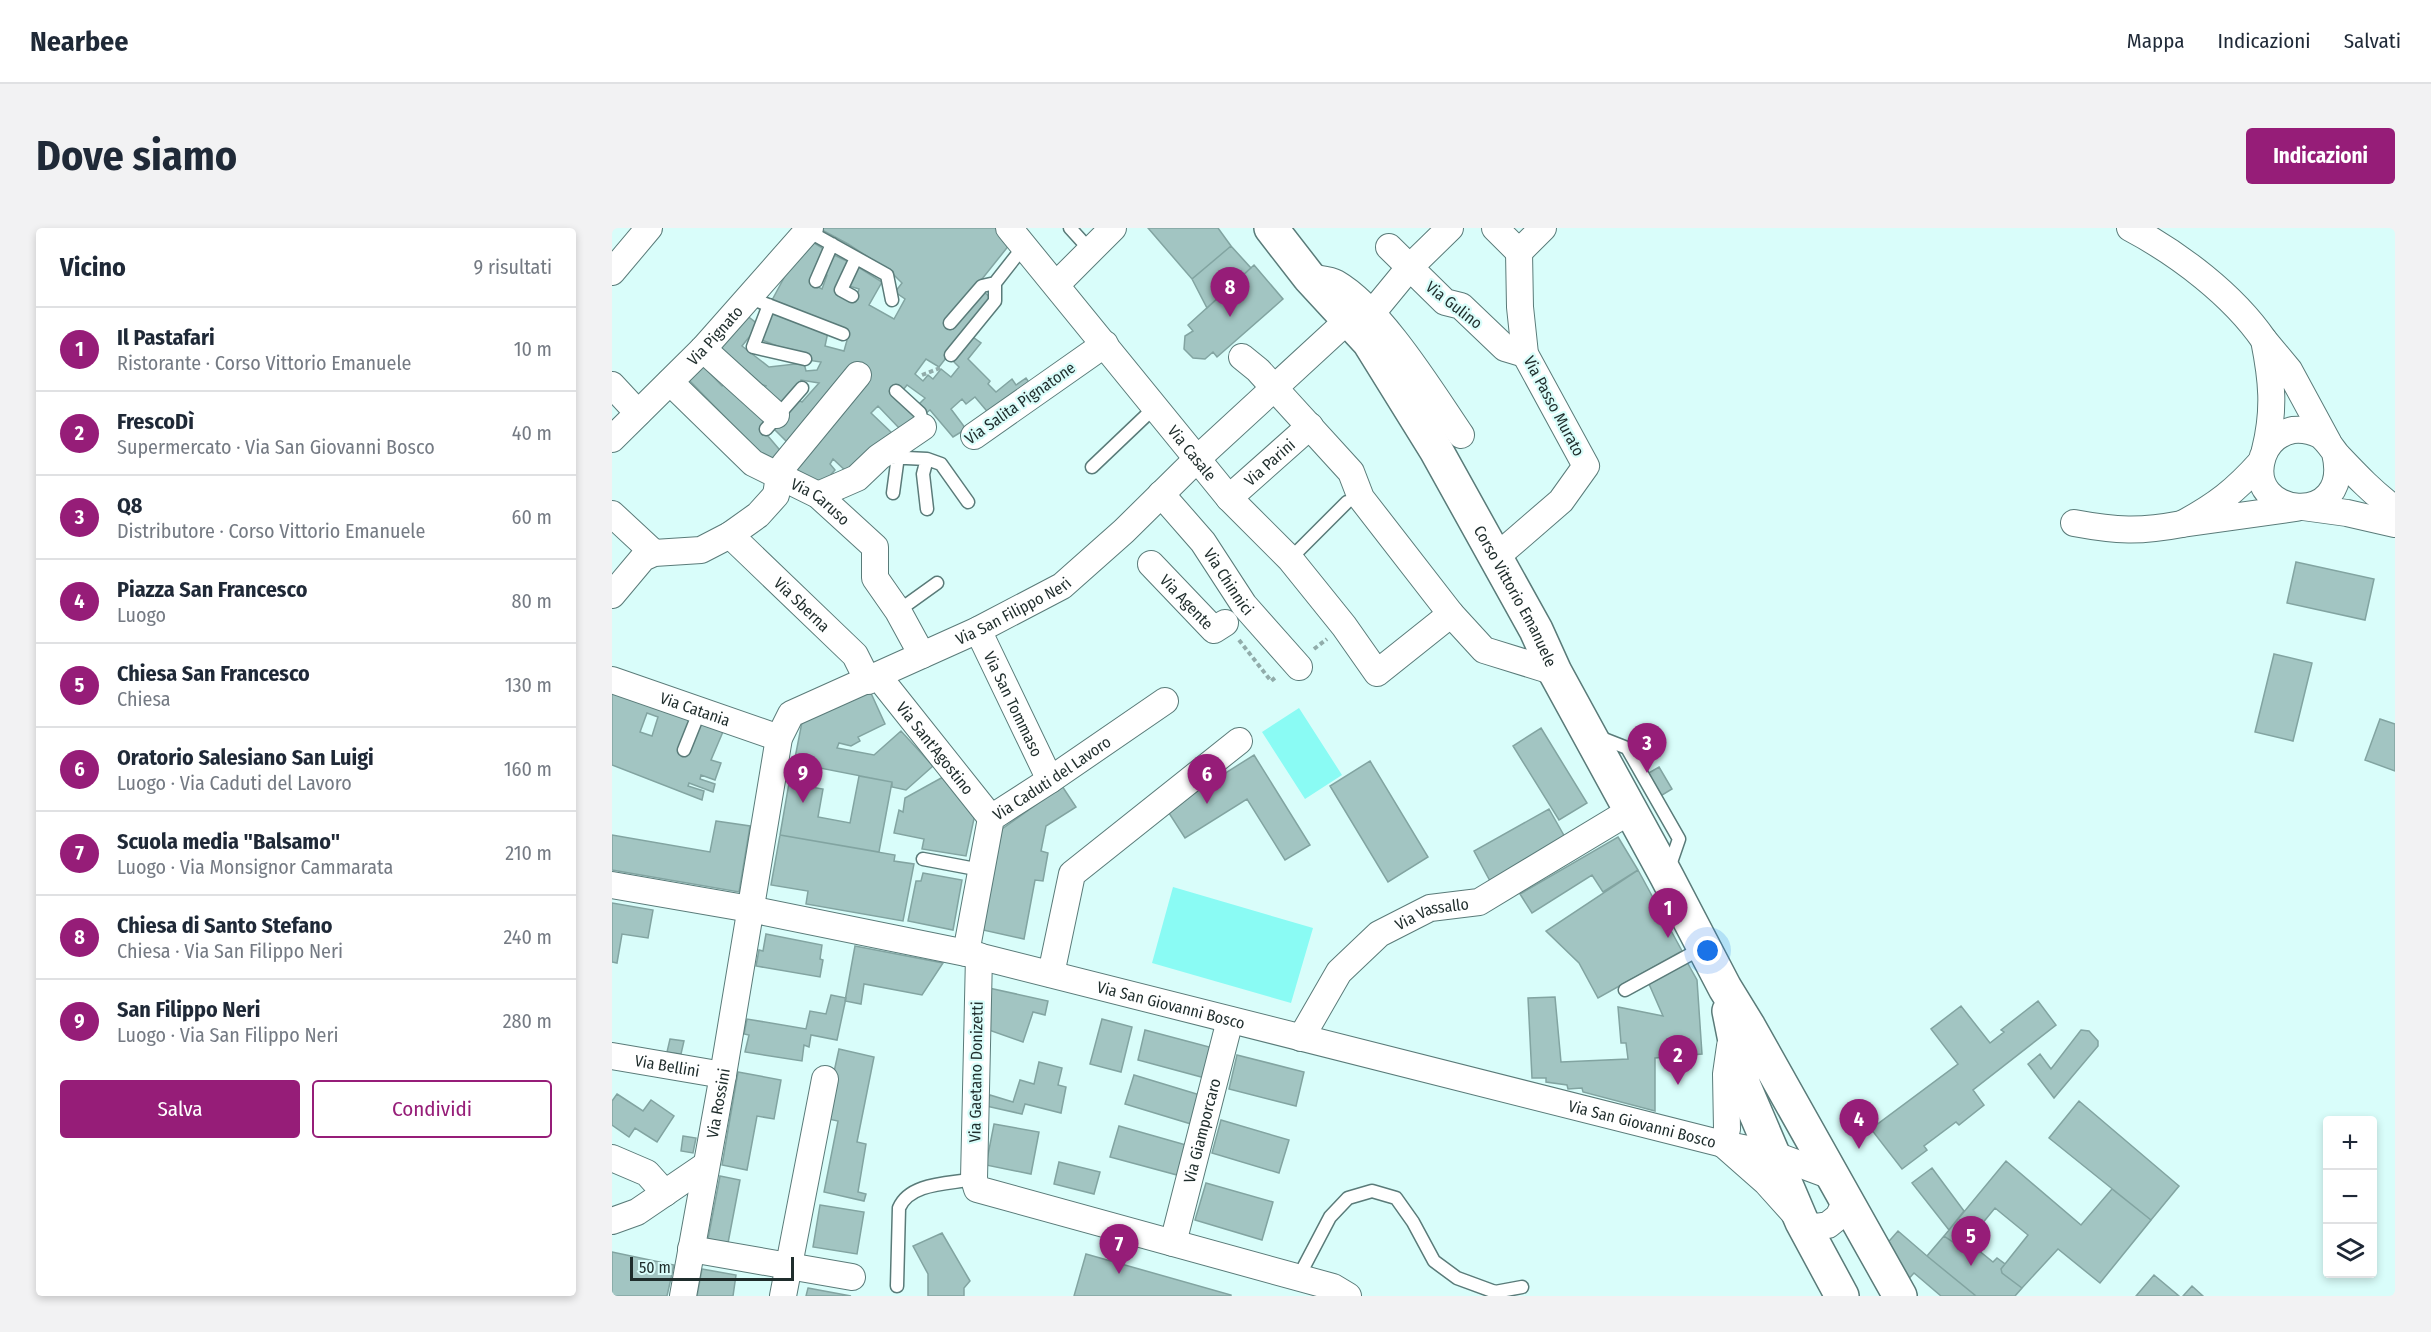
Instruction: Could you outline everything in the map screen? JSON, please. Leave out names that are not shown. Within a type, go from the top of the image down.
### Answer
[{"type":"main road","name":"Corso Vittorio Emanuele","points":[[1271,228],[1309,277],[1360,316],[1369,342],[1430,440],[1536,630],[1588,733],[1725,988]]},
{"type":"main road","points":[[1725,988],[1744,1086],[1802,1222],[1842,1296]]},
{"type":"main road","points":[[1725,988],[1839,1184],[1900,1296]]},
{"type":"street","points":[[615,260],[649,228]]},
{"type":"street","points":[[1057,284],[1113,228]]},
{"type":"street","name":"Via San Filippo Neri","points":[[750,909],[779,738],[790,714],[978,630],[1062,586],[1274,388],[1360,316],[1450,228]]},
{"type":"street","points":[[1495,228],[1519,252],[1543,228]]},
{"type":"street","points":[[2074,523],[2112,530],[2147,531],[2301,508],[2323,500],[2332,490],[2338,478],[2332,448],[2289,370],[2247,316],[2228,297],[2160,246],[2130,228]]},
{"type":"street","name":"Via Pignato","points":[[612,439],[703,349],[759,301],[809,230]]},
{"type":"street","name":"Via Casale","points":[[1017,237],[1229,498],[1290,560],[1344,626],[1377,673],[1451,614]]},
{"type":"street","name":"Via Gulino","points":[[1389,247],[1445,302],[1461,306],[1505,348],[1525,354]]},
{"type":"street","name":"Via Passo Murato","points":[[1495,558],[1561,501],[1586,466],[1525,354],[1520,307],[1519,252]]},
{"type":"street","points":[[1360,316],[1418,372],[1461,435]]},
{"type":"street","points":[[2264,340],[2272,378],[2272,408],[2261,475],[2265,488],[2285,505],[2347,513],[2395,524]]},
{"type":"street","name":"Via Salita Pignatone","points":[[974,436],[1105,344]]},
{"type":"street","points":[[703,349],[771,422]]},
{"type":"street","points":[[1242,357],[1258,370],[1351,472],[1361,498],[1451,614],[1484,650],[1556,672]]},
{"type":"street","points":[[612,595],[643,558],[654,553],[701,550],[730,535],[758,515],[777,486],[784,465],[858,375]]},
{"type":"street","name":"Via Caruso","points":[[670,382],[777,486],[818,495],[875,547],[875,578],[898,611],[922,655]]},
{"type":"street","points":[[612,385],[638,413]]},
{"type":"street","name":"Via Parini","points":[[1229,498],[1310,426]]},
{"type":"street","points":[[818,495],[857,478],[888,457],[923,427]]},
{"type":"street","points":[[2182,524],[2215,506],[2238,488],[2273,440],[2283,433],[2295,430],[2313,433],[2332,448],[2359,478],[2395,509]]},
{"type":"street","name":"Via Chinnici","points":[[1161,494],[1203,542],[1245,605],[1304,660]]},
{"type":"street","points":[[612,513],[654,553]]},
{"type":"street","name":"Via Sberna","points":[[730,535],[855,655],[873,678]]},
{"type":"street","name":"Via Agente","points":[[1151,564],[1214,630],[1225,623]]},
{"type":"street","name":"Via San Tommaso","points":[[978,630],[1050,780]]},
{"type":"street","name":"Via Sant'Agostino","points":[[873,678],[991,818]]},
{"type":"street","name":"Via Catania","points":[[612,680],[779,738]]},
{"type":"street","name":"Via Caduti del Lavoro","points":[[972,954],[981,870],[991,818],[1166,700]]},
{"type":"street","points":[[1051,974],[1072,874],[1239,741]]},
{"type":"street","name":"Via Vassallo","points":[[1301,1038],[1339,972],[1379,934],[1430,908],[1479,902],[1630,811]]},
{"type":"street","name":"Via San Giovanni Bosco","points":[[612,885],[750,909],[972,954],[1723,1144],[1772,1154],[1839,1184]]},
{"type":"street","name":"Via Rossini","points":[[683,1296],[750,909]]},
{"type":"street","name":"Via Gaetano Donizetti","points":[[972,954],[975,1184]]},
{"type":"street","name":"Via Giamporcaro","points":[[1173,1243],[1230,1020]]},
{"type":"street","points":[[1732,1028],[1726,1074],[1727,1129],[1723,1144],[1766,1182],[1802,1222],[1815,1227],[1828,1225],[1838,1217],[1844,1205],[1839,1184]]},
{"type":"street","name":"Via Bellini","points":[[612,1056],[723,1075]]},
{"type":"street","points":[[783,1296],[825,1079]]},
{"type":"street","points":[[612,1158],[647,1173],[665,1192]]},
{"type":"street","points":[[612,1221],[638,1212],[706,1165]]},
{"type":"street","points":[[975,1184],[1173,1243],[1333,1287],[1348,1296]]},
{"type":"street","points":[[691,1249],[852,1277]]},
{"type":"lane","points":[[1070,228],[1090,250]]},
{"type":"lane","points":[[809,230],[887,275],[892,300]]},
{"type":"lane","points":[[951,355],[995,301],[995,283],[1017,237]]},
{"type":"lane","points":[[816,281],[832,244]]},
{"type":"lane","points":[[852,296],[841,290],[856,258]]},
{"type":"lane","points":[[950,323],[982,286],[995,283]]},
{"type":"lane","points":[[806,359],[753,346],[759,301],[843,334]]},
{"type":"lane","points":[[771,422],[802,388]]},
{"type":"lane","points":[[897,391],[920,413],[923,427]]},
{"type":"lane","points":[[1092,466],[1155,407]]},
{"type":"lane","points":[[893,493],[888,457],[927,459],[941,464],[968,502]]},
{"type":"lane","points":[[927,459],[923,474],[927,509]]},
{"type":"lane","points":[[1290,560],[1347,502]]},
{"type":"lane","points":[[898,611],[937,583]]},
{"type":"lane","points":[[684,750],[700,710]]},
{"type":"lane","points":[[1588,733],[1627,748],[1678,839],[1666,875]]},
{"type":"lane","points":[[923,859],[981,870]]},
{"type":"lane","points":[[1625,990],[1704,947]]},
{"type":"lane","points":[[897,1286],[899,1208],[903,1198],[918,1189],[975,1184]]},
{"type":"lane","points":[[1298,1278],[1330,1217],[1348,1198],[1372,1191],[1396,1198],[1413,1222],[1434,1261],[1457,1278],[1495,1292],[1522,1287]]},
{"type":"path","points":[[922,375],[940,368]]},
{"type":"path","points":[[1304,660],[1344,626]]},
{"type":"path","points":[[1252,655],[1271,681]]},
{"type":"shaded area","points":[[1299,708],[1342,775],[1305,799],[1262,732]]},
{"type":"shaded area","points":[[1173,887],[1313,928],[1291,1003],[1152,963]]},
{"type":"building","points":[[824,228],[996,228],[1010,244],[946,324],[983,291],[992,299],[939,367],[926,359],[915,374],[923,381],[928,375],[933,379],[941,369],[951,377],[959,367],[952,360],[970,335],[981,343],[968,359],[990,381],[988,384],[996,392],[1012,379],[1016,385],[1026,378],[1033,388],[991,416],[975,397],[966,404],[962,399],[951,409],[966,429],[953,437],[930,410],[926,413],[919,404],[925,398],[907,385],[903,390],[917,416],[900,429],[878,406],[871,413],[894,435],[849,474],[833,459],[830,464],[835,470],[820,487],[789,471],[794,449],[770,425],[796,398],[802,402],[819,383],[801,380],[782,407],[762,392],[766,386],[752,381],[715,347],[746,315],[759,325],[742,346],[769,367],[804,363],[806,371],[817,370],[821,362],[807,360],[808,358],[759,339],[772,309],[828,332],[825,346],[844,351],[849,333],[771,302],[808,239],[827,251],[810,283],[822,289],[827,275],[823,273],[832,254],[851,263],[837,295],[855,302],[859,289],[846,285],[855,265],[882,282],[869,305],[894,319],[905,299],[895,292],[902,283],[891,272],[822,230]]},
{"type":"building","points":[[1148,228],[1218,228],[1231,246],[1192,279]]},
{"type":"building","points":[[1231,246],[1251,268],[1207,308],[1192,279]]},
{"type":"building","points":[[1254,265],[1283,299],[1217,357],[1213,352],[1205,359],[1193,358],[1184,349],[1185,336],[1193,331],[1188,325]]},
{"type":"building","points":[[701,364],[722,386],[730,377],[771,420],[762,429],[784,455],[773,466],[686,377]]},
{"type":"building","points":[[2296,562],[2374,579],[2365,620],[2287,603]]},
{"type":"building","points":[[2274,654],[2312,663],[2293,741],[2255,732]]},
{"type":"building","points":[[612,685],[725,727],[711,760],[721,763],[715,780],[701,775],[700,779],[715,784],[713,792],[689,783],[688,786],[704,791],[702,800],[612,765]],"holes":[[[647,713],[658,717],[652,736],[640,732]]]},
{"type":"building","points":[[870,691],[885,724],[858,737],[860,741],[851,746],[839,743],[837,748],[874,755],[901,731],[933,766],[906,790],[892,787],[892,782],[794,763],[802,722]]},
{"type":"building","points":[[2380,719],[2395,724],[2395,771],[2365,760]]},
{"type":"building","points":[[1541,728],[1587,803],[1559,820],[1513,746]]},
{"type":"building","points":[[1254,755],[1310,845],[1285,860],[1247,799],[1185,838],[1167,810]]},
{"type":"building","points":[[1370,761],[1428,857],[1388,882],[1330,786]]},
{"type":"building","points":[[1659,767],[1672,789],[1654,800],[1640,778]]},
{"type":"building","points":[[859,776],[892,782],[879,852],[780,835],[789,783],[823,789],[818,817],[850,823]]},
{"type":"building","points":[[943,777],[975,814],[966,856],[922,849],[924,839],[894,833],[899,810],[903,812],[905,798]]},
{"type":"building","points":[[1062,786],[1076,807],[1046,826],[1041,851],[1048,853],[1043,881],[1035,880],[1024,939],[983,930],[1002,829]]},
{"type":"building","points":[[1549,809],[1566,839],[1490,881],[1474,851]]},
{"type":"building","points":[[716,821],[750,826],[739,892],[612,870],[612,835],[710,852]]},
{"type":"building","points":[[780,835],[895,855],[894,861],[914,864],[903,921],[806,904],[808,891],[771,885]]},
{"type":"building","points":[[1618,837],[1638,870],[1603,892],[1592,875],[1532,913],[1520,894]]},
{"type":"building","points":[[1638,870],[1682,951],[1598,998],[1579,963],[1546,931]]},
{"type":"building","points":[[923,873],[962,880],[953,930],[908,921],[916,881],[921,881]]},
{"type":"building","points":[[612,903],[653,910],[648,938],[622,934],[617,963],[612,962]]},
{"type":"building","points":[[766,934],[822,945],[820,959],[823,960],[820,977],[756,966],[759,950],[763,951]]},
{"type":"building","points":[[855,946],[943,963],[922,995],[864,984],[861,1004],[845,1001]]},
{"type":"building","points":[[1687,962],[1697,980],[1702,1054],[1655,1058],[1655,1111],[1583,1092],[1582,1088],[1568,1089],[1567,1085],[1546,1082],[1546,1078],[1532,1078],[1528,998],[1555,997],[1561,1062],[1628,1059],[1626,1043],[1621,1043],[1618,1007],[1663,1016],[1649,984]]},
{"type":"building","points":[[989,988],[1048,1001],[1045,1015],[1033,1012],[1023,1042],[986,1029]]},
{"type":"building","points":[[831,995],[846,998],[837,1040],[811,1035],[809,1047],[804,1045],[802,1061],[745,1052],[749,1035],[744,1034],[747,1019],[806,1029],[810,1011],[826,1014]]},
{"type":"building","points":[[2038,1001],[2056,1025],[1973,1090],[1984,1105],[1959,1125],[1956,1122],[1924,1146],[1927,1150],[1902,1169],[1871,1129],[1958,1064],[1931,1029],[1961,1006],[1990,1043],[2004,1032],[2001,1030]]},
{"type":"building","points":[[1102,1019],[1132,1027],[1121,1072],[1090,1064]]},
{"type":"building","points":[[1145,1030],[1213,1048],[1205,1078],[1138,1060]]},
{"type":"building","points":[[2081,1030],[2089,1031],[2098,1041],[2098,1046],[2054,1098],[2028,1064],[2040,1054],[2051,1069]]},
{"type":"building","points":[[670,1039],[684,1041],[681,1054],[667,1052]]},
{"type":"building","points":[[839,1049],[874,1057],[857,1142],[866,1144],[858,1192],[866,1194],[864,1201],[824,1192],[838,1121],[824,1118]]},
{"type":"building","points":[[1237,1055],[1304,1072],[1296,1106],[1229,1089]]},
{"type":"building","points":[[1039,1062],[1062,1068],[1058,1085],[1066,1087],[1061,1113],[1025,1104],[1022,1114],[986,1106],[990,1095],[1013,1102],[1020,1080],[1034,1084]]},
{"type":"building","points":[[738,1072],[781,1080],[774,1119],[757,1116],[747,1170],[722,1165]]},
{"type":"building","points":[[1134,1075],[1200,1095],[1191,1124],[1125,1104]]},
{"type":"building","points":[[617,1094],[643,1111],[651,1100],[674,1116],[657,1142],[635,1128],[629,1137],[612,1125],[612,1101]]},
{"type":"building","points":[[2079,1101],[2179,1186],[2151,1220],[2049,1138]]},
{"type":"building","points":[[1221,1120],[1289,1140],[1279,1173],[1212,1153]]},
{"type":"building","points":[[994,1124],[1039,1132],[1031,1174],[986,1165]]},
{"type":"building","points":[[1119,1126],[1186,1145],[1177,1175],[1110,1157]]},
{"type":"building","points":[[683,1136],[696,1138],[693,1153],[681,1151]]},
{"type":"building","points":[[2006,1161],[2081,1225],[2112,1189],[2151,1220],[2100,1283],[2058,1249],[2022,1288],[2002,1273],[2001,1269],[2028,1235],[1995,1208],[1962,1248],[1944,1236]]},
{"type":"building","points":[[1059,1162],[1100,1172],[1094,1194],[1054,1184]]},
{"type":"building","points":[[1932,1168],[1964,1211],[1949,1230],[1912,1183]]},
{"type":"building","points":[[720,1176],[740,1180],[728,1243],[708,1239]]},
{"type":"building","points":[[1206,1183],[1273,1202],[1262,1240],[1195,1220]]},
{"type":"building","points":[[820,1205],[864,1212],[857,1254],[813,1247]]},
{"type":"building","points":[[1898,1231],[1976,1296],[1941,1296],[1914,1273],[1904,1284],[1883,1248]]},
{"type":"building","points":[[942,1233],[970,1281],[964,1288],[964,1296],[928,1296],[928,1274],[913,1246]]},
{"type":"building","points":[[1944,1236],[1962,1248],[1967,1241],[1993,1262],[1997,1258],[2005,1264],[2001,1269],[2002,1273],[2022,1288],[2015,1296],[1976,1296],[1927,1256]]},
{"type":"building","points":[[612,1252],[674,1265],[667,1296],[612,1296]]},
{"type":"building","points":[[1086,1254],[1231,1295],[1231,1296],[1074,1296]]},
{"type":"building","points":[[702,1269],[736,1275],[733,1296],[697,1296]]},
{"type":"building","points":[[2154,1275],[2179,1296],[2136,1296]]},
{"type":"building","points":[[2192,1286],[2203,1296],[2183,1296]]},
{"type":"building","points":[[808,1288],[851,1296],[806,1296]]},
{"type":"place","name":"Chiesa di Santo Stefano","points":[[1230,317]]},
{"type":"place","name":"Q8","points":[[1647,773]]},
{"type":"place","name":"San Filippo Neri","points":[[803,803]]},
{"type":"place","name":"Oratorio Salesiano San Luigi","points":[[1207,804]]},
{"type":"place","name":"Il Pastafari","points":[[1668,938]]},
{"type":"place","name":"FrescoDì","points":[[1678,1085]]},
{"type":"place","name":"Piazza San Francesco","points":[[1859,1149]]},
{"type":"place","name":"Chiesa San Francesco","points":[[1971,1266]]},
{"type":"place","name":"Scuola media \"Balsamo\"","points":[[1119,1274]]}]
